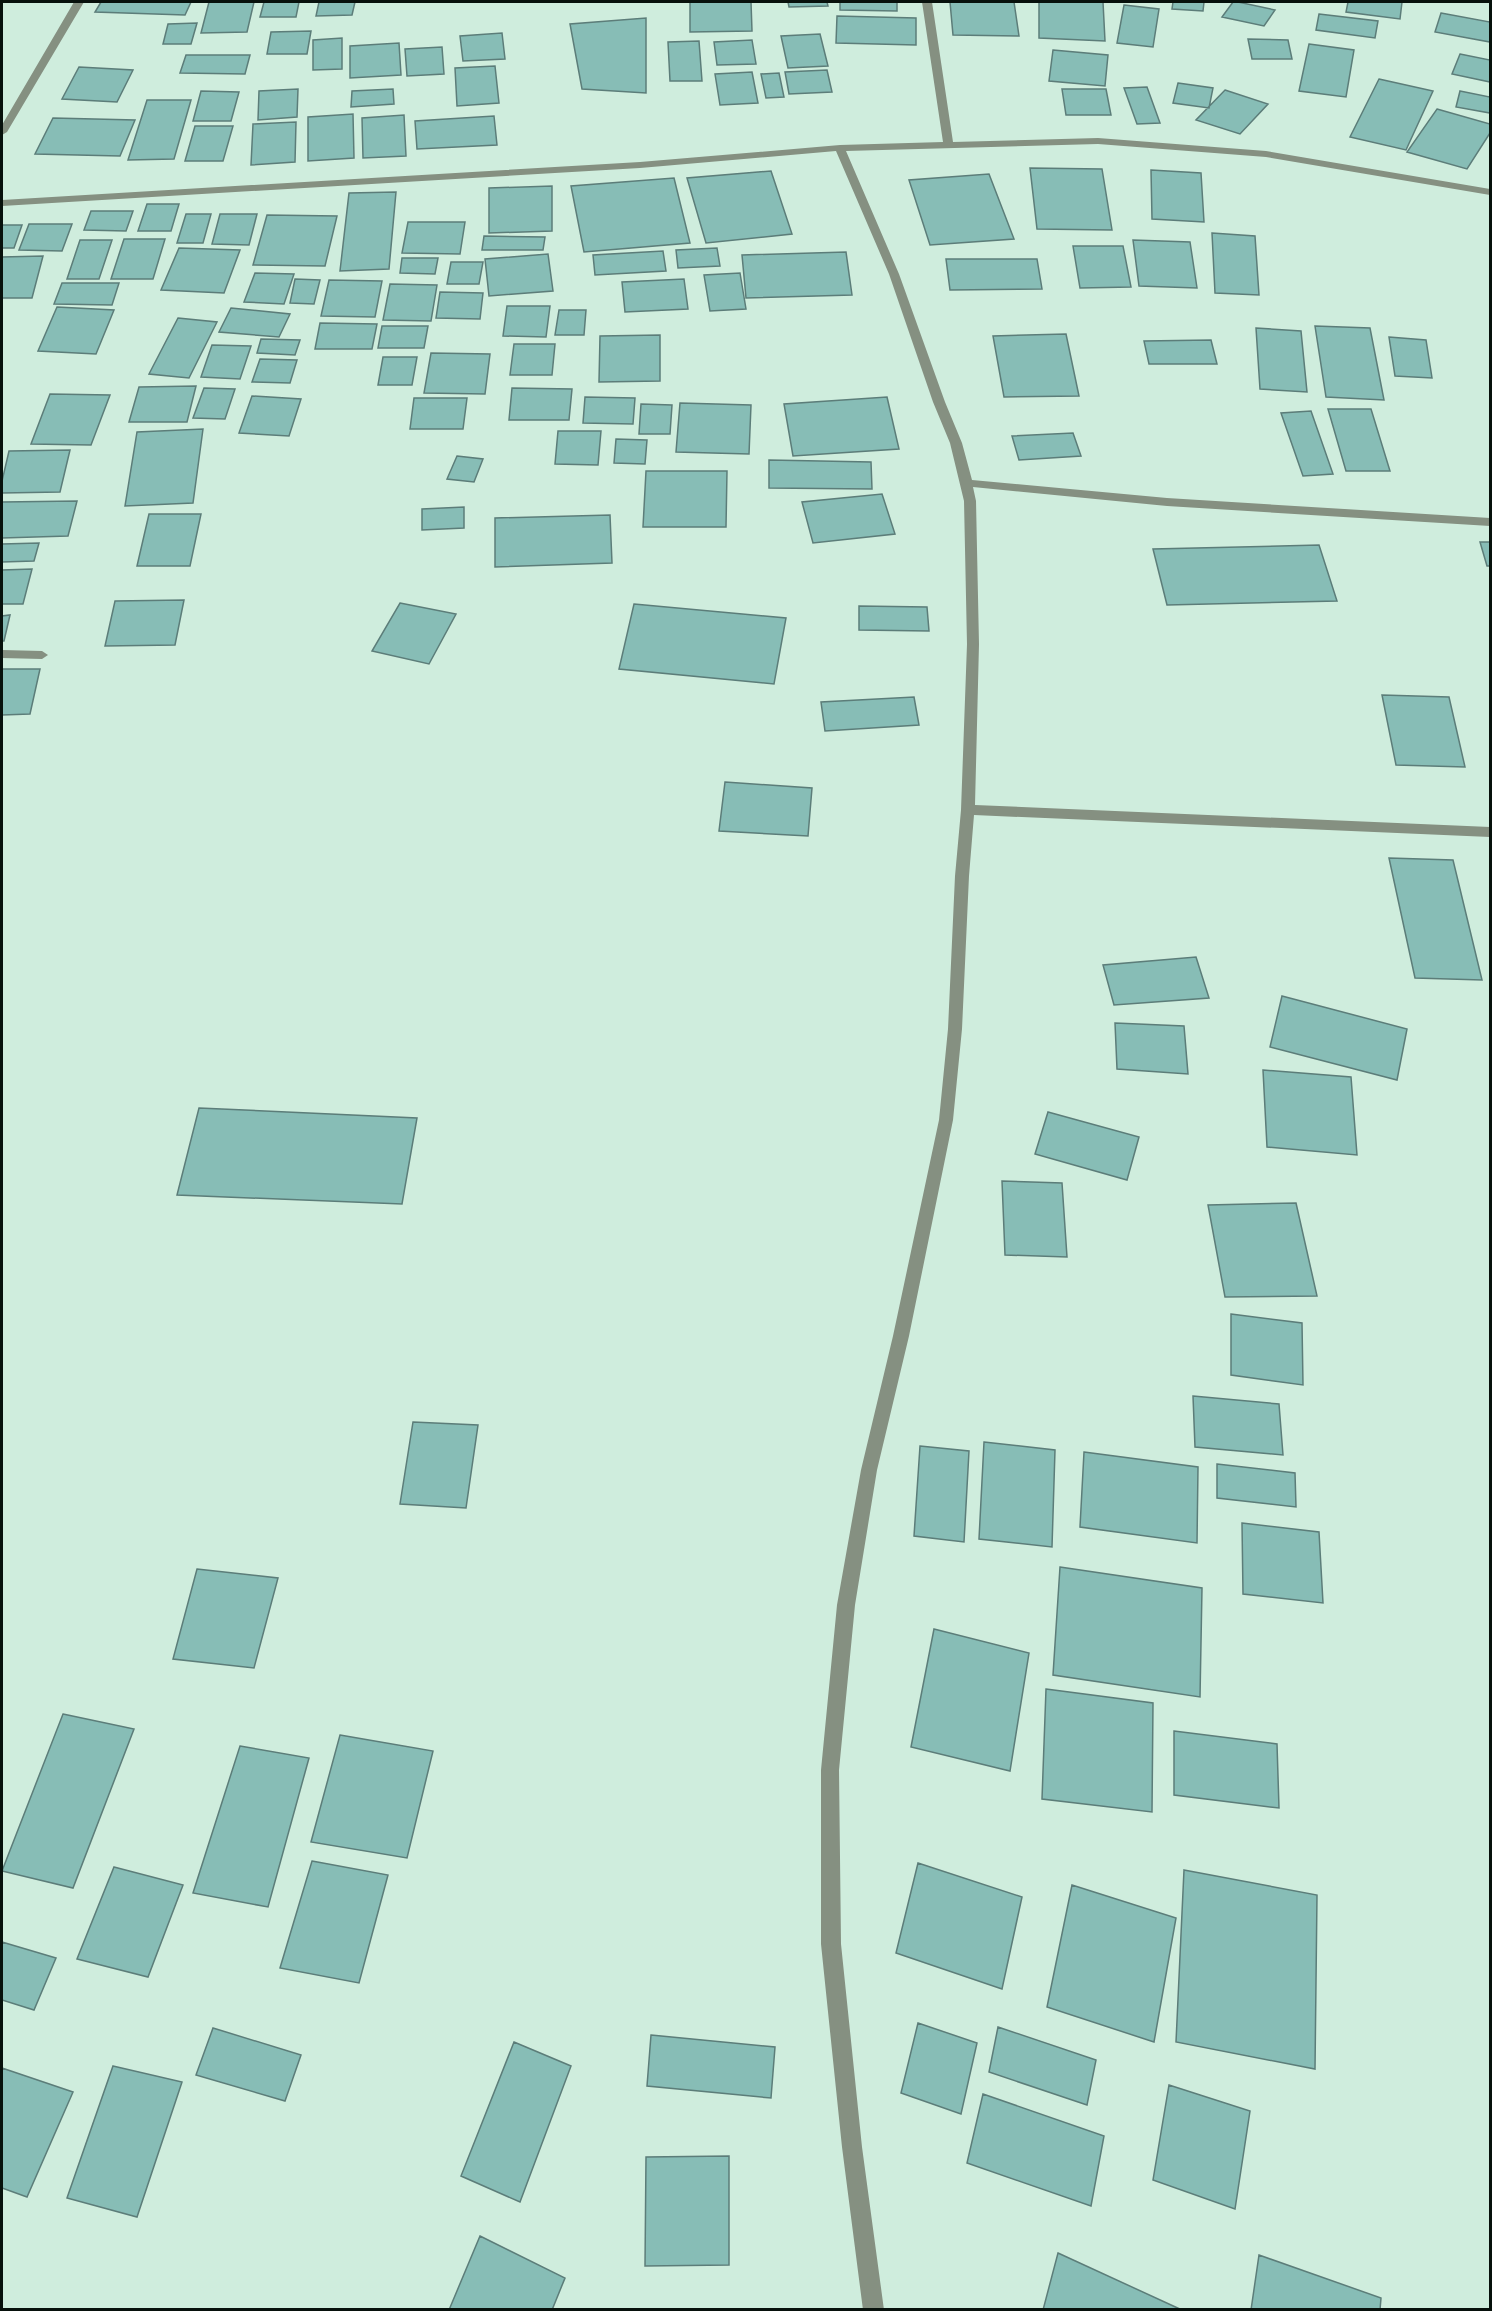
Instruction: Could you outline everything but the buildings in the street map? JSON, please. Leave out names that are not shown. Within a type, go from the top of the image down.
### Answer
[{"type":"street","points":[[2,132],[79,2]]},
{"type":"street","points":[[927,2],[948,144]]},
{"type":"street","points":[[2,203],[640,165],[840,148],[1098,141],[1266,154],[1491,192]]},
{"type":"street","points":[[840,148],[894,274],[939,402],[956,443],[967,483],[973,645],[968,810],[962,876],[955,1029],[946,1120],[901,1336],[867,1481],[846,1605],[830,1770],[831,1944],[852,2147],[874,2310]]},
{"type":"street","points":[[967,483],[1167,502],[1491,522]]},
{"type":"street","points":[[2,654],[42,655]]},
{"type":"street","points":[[968,810],[1491,832]]}]
